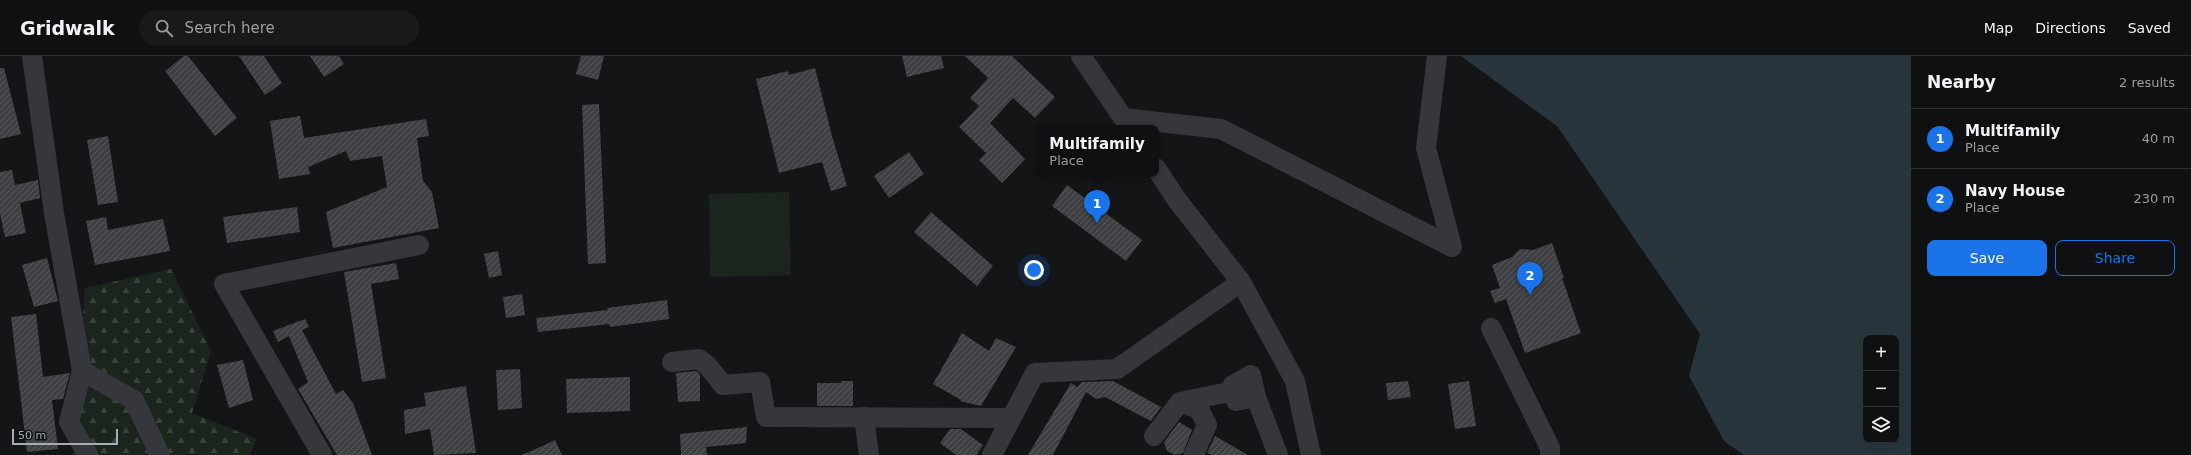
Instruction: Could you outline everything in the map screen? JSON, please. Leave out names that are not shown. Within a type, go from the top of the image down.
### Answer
[{"type":"street","points":[[32,56],[54,213],[82,371],[69,422],[88,455]]},
{"type":"street","points":[[1081,56],[1126,123],[1158,125]]},
{"type":"street","points":[[1159,125],[1221,129],[1452,247],[1426,148],[1437,56]]},
{"type":"street","points":[[1159,173],[1177,200],[1241,282],[1296,381],[1311,455]]},
{"type":"street","points":[[322,455],[224,284],[419,245]]},
{"type":"street","points":[[992,455],[1035,374],[1118,369],[1241,282]]},
{"type":"street","points":[[1491,328],[1550,448],[1550,455]]},
{"type":"street","points":[[672,362],[699,359],[708,366],[724,385],[760,382],[766,417],[1012,418]]},
{"type":"street","points":[[82,371],[134,400],[160,455]]},
{"type":"street","points":[[1154,436],[1180,402],[1234,391],[1233,385],[1251,375],[1256,397],[1278,455]]},
{"type":"street","points":[[1180,402],[1199,408],[1207,425],[1194,454]]},
{"type":"street","points":[[864,417],[869,455]]},
{"type":"green space","points":[[789,192],[791,275],[710,277],[709,194]]},
{"type":"green space","points":[[171,269],[211,351],[192,413],[257,439],[250,455],[73,455],[85,288]]},
{"type":"shaded area","points":[[1461,56],[1911,56],[1911,455],[1744,455],[1724,441],[1689,376],[1700,334],[1557,126]]},
{"type":"building","points":[[184,56],[188,56],[237,118],[215,136],[165,71]]},
{"type":"building","points":[[239,56],[264,56],[282,83],[265,95]]},
{"type":"building","points":[[310,56],[339,56],[344,64],[324,77]]},
{"type":"building","points":[[581,56],[604,56],[598,80],[576,74]]},
{"type":"building","points":[[902,56],[941,56],[944,68],[907,77]]},
{"type":"building","points":[[965,56],[1012,56],[1055,97],[1035,118],[1013,98],[990,123],[1025,159],[1002,183],[979,160],[986,153],[959,127],[979,106],[970,98],[988,78]]},
{"type":"building","points":[[0,68],[4,68],[21,134],[0,139]]},
{"type":"building","points":[[815,68],[832,136],[847,186],[831,191],[822,162],[779,173],[756,79],[788,71],[789,75]]},
{"type":"building","points":[[599,104],[606,263],[588,264],[582,105]]},
{"type":"building","points":[[300,116],[304,138],[426,119],[429,136],[417,138],[423,181],[432,192],[439,228],[333,248],[326,212],[387,187],[382,156],[350,161],[346,151],[308,167],[310,174],[279,179],[270,121]]},
{"type":"building","points":[[108,136],[118,202],[98,205],[87,140]]},
{"type":"building","points":[[909,152],[924,174],[889,198],[874,176]]},
{"type":"building","points":[[12,170],[15,185],[38,180],[40,198],[20,203],[26,233],[5,237],[0,214],[0,172]]},
{"type":"building","points":[[1067,185],[1142,240],[1126,261],[1052,206]]},
{"type":"building","points":[[297,207],[300,232],[227,243],[223,217]]},
{"type":"building","points":[[931,212],[993,266],[977,286],[914,232]]},
{"type":"building","points":[[106,217],[108,230],[163,219],[170,251],[95,265],[86,221]]},
{"type":"building","points":[[1552,243],[1564,278],[1562,278],[1581,333],[1525,353],[1506,299],[1495,303],[1490,291],[1500,288],[1492,265],[1512,257],[1520,249],[1533,250]]},
{"type":"building","points":[[498,251],[502,275],[489,278],[484,254]]},
{"type":"building","points":[[47,258],[58,301],[34,307],[22,265]]},
{"type":"building","points":[[396,263],[399,279],[371,284],[386,378],[362,382],[344,272]]},
{"type":"building","points":[[522,294],[525,315],[506,318],[503,297]]},
{"type":"building","points":[[667,300],[669,319],[610,327],[609,324],[538,332],[536,318],[608,310],[607,308]]},
{"type":"building","points":[[36,314],[43,377],[70,373],[63,399],[52,400],[58,449],[27,452],[11,317]]},
{"type":"building","points":[[305,319],[309,327],[302,330],[336,394],[343,390],[353,403],[372,455],[337,455],[298,389],[308,382],[289,336],[278,342],[273,331]]},
{"type":"building","points":[[962,333],[989,351],[996,338],[1016,347],[981,406],[960,401],[961,400],[933,384]]},
{"type":"building","points":[[243,360],[253,400],[229,408],[217,365]]},
{"type":"building","points":[[520,369],[522,408],[498,410],[496,370]]},
{"type":"building","points":[[696,371],[700,374],[700,401],[678,402],[676,373]]},
{"type":"building","points":[[630,377],[630,411],[567,413],[566,379]]},
{"type":"building","points":[[841,381],[853,381],[853,406],[817,406],[817,383],[841,383]]},
{"type":"building","points":[[1113,381],[1161,407],[1151,421],[1105,397],[1096,399],[1086,392],[1053,455],[1028,455],[1071,383],[1077,387],[1082,382]]},
{"type":"building","points":[[1408,381],[1411,397],[1388,400],[1386,383]]},
{"type":"building","points":[[1469,381],[1476,426],[1455,429],[1448,384]]},
{"type":"building","points":[[466,386],[476,453],[434,455],[430,429],[405,434],[404,410],[426,406],[424,393]]},
{"type":"building","points":[[1179,422],[1192,430],[1183,453],[1175,455],[1167,451],[1164,442]]},
{"type":"building","points":[[747,427],[746,443],[706,447],[707,455],[681,455],[680,434]]},
{"type":"building","points":[[950,429],[961,429],[983,445],[976,455],[956,455],[940,443]]},
{"type":"building","points":[[1215,436],[1248,455],[1212,455],[1207,453]]},
{"type":"building","points":[[555,440],[562,455],[522,455],[549,443]]},
{"type":"place","name":"Multifamily","points":[[1097,223]]},
{"type":"place","name":"Navy House","points":[[1530,295]]}]
